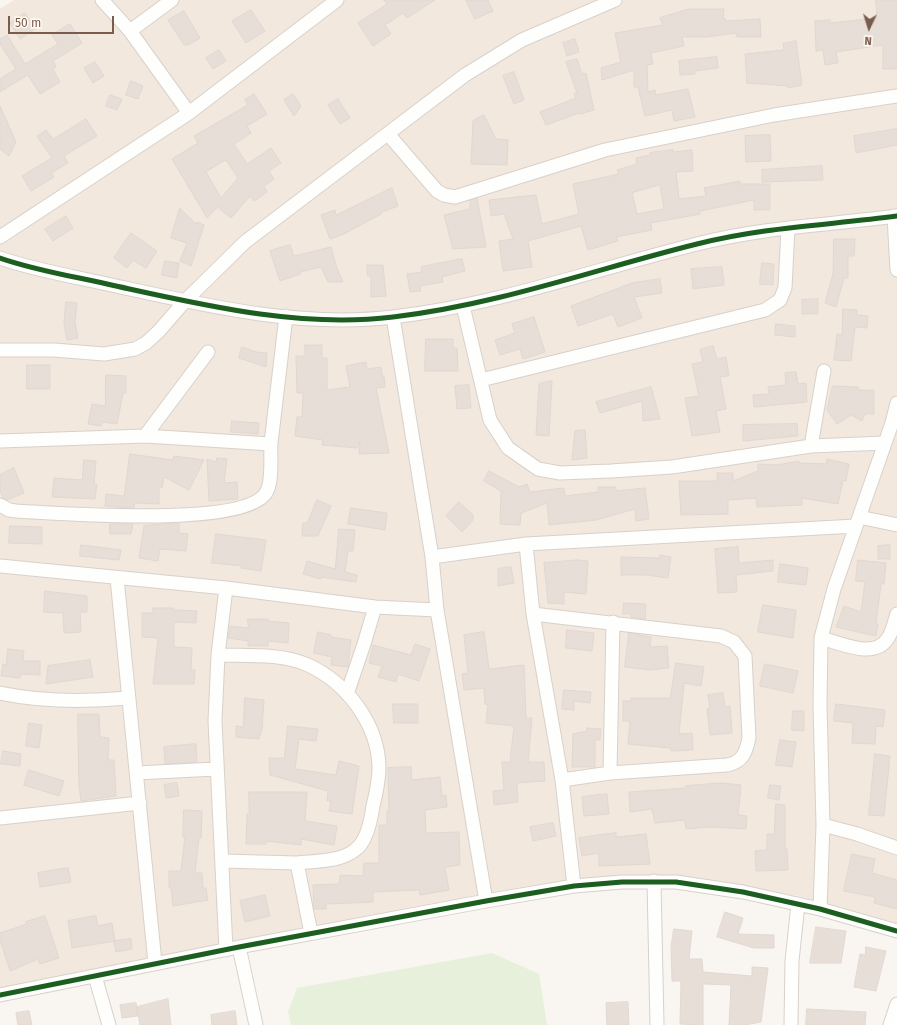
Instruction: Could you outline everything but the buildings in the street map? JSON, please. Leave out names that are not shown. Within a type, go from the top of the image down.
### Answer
[{"type":"street","points":[[102,0],[130,31],[189,113]]},
{"type":"street","points":[[130,31],[172,0]]},
{"type":"street","points":[[0,237],[189,113],[337,0]]},
{"type":"street","points":[[0,350],[54,350],[104,354],[135,349],[146,343],[159,331],[184,301],[245,242],[465,75],[522,40],[615,0]]},
{"type":"street","points":[[388,134],[425,180],[444,195],[455,197],[605,150],[774,115],[897,96]]},
{"type":"street","points":[[0,258],[233,311],[344,320],[393,317],[463,306],[698,243],[788,228],[895,216],[897,270]]},
{"type":"street","points":[[481,380],[765,310],[780,300],[785,288],[788,228]]},
{"type":"street","points":[[463,306],[490,420],[499,437],[508,448],[525,462],[538,469],[560,473],[585,473],[672,466],[811,446],[885,443]]},
{"type":"street","points":[[0,505],[9,510],[16,511],[144,518],[234,509],[257,501],[268,490],[271,444],[286,316]]},
{"type":"street","points":[[393,317],[432,557],[437,610],[486,901]]},
{"type":"street","points":[[145,436],[208,352]]},
{"type":"street","points":[[811,446],[824,371]]},
{"type":"street","points":[[820,909],[823,825],[820,705],[821,638],[834,590],[885,443],[897,403]]},
{"type":"street","points":[[0,440],[145,436],[271,444]]},
{"type":"street","points":[[432,557],[526,544],[858,522],[897,525]]},
{"type":"street","points":[[526,544],[533,614],[562,780],[574,886]]},
{"type":"street","points":[[0,566],[226,588],[375,607],[437,610]]},
{"type":"street","points":[[117,578],[156,963]]},
{"type":"street","points":[[226,588],[218,655],[215,721],[216,769],[226,950]]},
{"type":"street","points":[[347,694],[375,607]]},
{"type":"street","points":[[533,614],[613,622],[715,635],[734,642],[745,656],[749,733],[746,751],[742,758],[733,764],[610,773],[562,780]]},
{"type":"street","points":[[821,638],[868,650],[876,649],[888,638],[897,614]]},
{"type":"street","points":[[610,773],[613,622]]},
{"type":"street","points":[[218,655],[269,657],[296,661],[318,671],[347,694],[368,722],[376,742],[379,768],[372,814],[364,839],[356,850],[345,856],[297,863],[222,861]]},
{"type":"street","points":[[0,694],[86,702],[128,698]]},
{"type":"street","points":[[136,773],[216,769]]},
{"type":"street","points":[[0,818],[140,803]]},
{"type":"street","points":[[823,825],[857,834],[897,848]]},
{"type":"street","points":[[297,863],[311,933]]},
{"type":"street","points":[[654,881],[657,1025]]},
{"type":"street","points":[[0,995],[311,933],[574,886],[654,881],[704,885],[820,909],[897,931]]},
{"type":"street","points":[[790,1025],[792,961],[798,904]]},
{"type":"street","points":[[239,947],[256,1025]]},
{"type":"street","points":[[96,976],[108,1025]]},
{"type":"street","points":[[890,1025],[897,1004]]},
{"type":"shaded area","points":[[14,0],[897,0],[897,926],[799,896],[683,879],[560,888],[0,995],[0,9]]},
{"type":"green space","points":[[492,953],[539,974],[547,1025],[291,1025],[288,1012],[297,988]]},
{"type":"cycle path","points":[[0,258],[43,270],[219,307],[288,317],[323,320],[358,320],[393,317],[470,304],[722,238],[772,230],[897,216]]},
{"type":"cycle path","points":[[0,995],[239,947],[486,901],[574,886],[622,882],[676,882],[743,892],[820,909],[897,931]]}]
